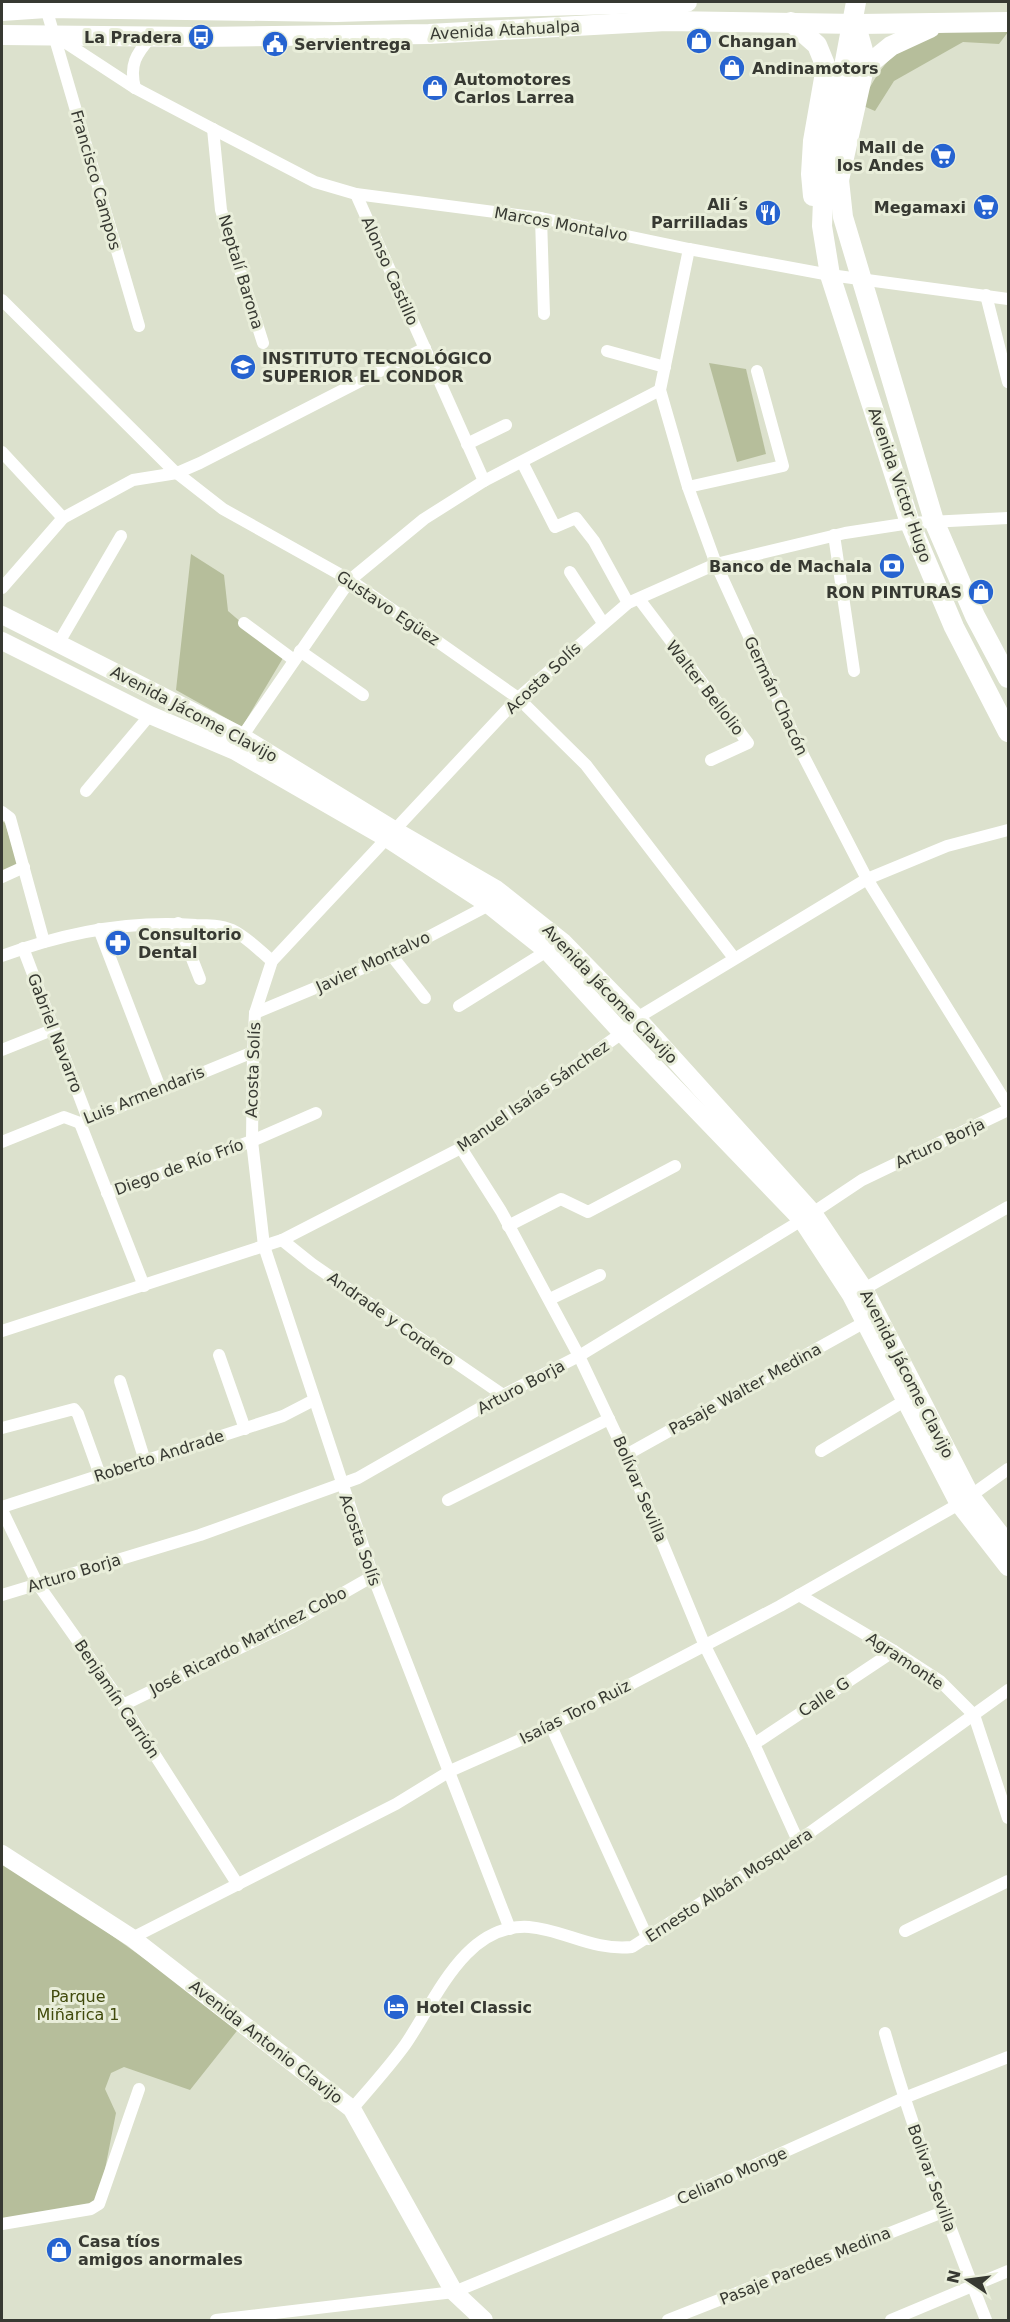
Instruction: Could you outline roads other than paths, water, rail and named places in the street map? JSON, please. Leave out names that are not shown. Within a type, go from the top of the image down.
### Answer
[{"type":"main road","name":"Avenida Atahualpa","points":[[2,11],[44,5],[336,12],[687,2]]},
{"type":"main road","points":[[842,2],[858,24]]},
{"type":"main road","name":"Avenida Victor Hugo","points":[[822,226],[823,184],[856,2]]},
{"type":"main road","points":[[864,2],[881,24]]},
{"type":"main road","name":"Avenida Atahualpa","points":[[2,35],[151,37],[429,34],[666,21],[858,24],[1008,22]]},
{"type":"main road","points":[[790,22],[817,45],[826,67],[832,63],[849,65],[863,75],[891,46],[942,23]]},
{"type":"main road","name":"Avenida Victor Hugo","points":[[839,180],[863,75],[858,24]]},
{"type":"main road","name":"Avenida Victor Hugo","points":[[826,67],[813,141],[811,174],[813,195],[822,226],[830,275],[910,523],[954,627],[1008,732]]},
{"type":"main road","name":"Avenida Victor Hugo","points":[[830,147],[839,180],[843,217],[934,521],[975,616],[1008,678]]},
{"type":"street","name":"Francisco Campos","points":[[44,5],[139,326]]},
{"type":"street","name":"Marcos Montalvo","points":[[54,34],[135,88],[315,182],[356,194],[541,218],[830,275],[862,277],[1008,299]]},
{"type":"street","points":[[135,88],[132,63],[137,52],[151,37]]},
{"type":"street","name":"Neptalí Barona","points":[[213,129],[221,210],[263,343]]},
{"type":"street","name":"Alonso Castillo","points":[[356,194],[484,481]]},
{"type":"street","points":[[541,218],[544,314]]},
{"type":"street","name":"Germán Chacón","points":[[689,249],[660,390],[688,488],[716,564],[804,757],[867,879],[1008,1108]]},
{"type":"street","points":[[986,295],[1008,379]]},
{"type":"street","name":"Gustavo Egüez","points":[[2,300],[177,473],[223,509],[350,580],[518,698],[586,765],[734,958]]},
{"type":"street","points":[[2,588],[63,518],[133,480],[177,473],[425,348]]},
{"type":"street","points":[[607,351],[665,368]]},
{"type":"street","points":[[688,488],[783,465],[757,371]]},
{"type":"street","points":[[238,743],[350,580],[424,519],[484,481],[660,390]]},
{"type":"street","points":[[467,444],[506,425]]},
{"type":"street","points":[[2,452],[63,518]]},
{"type":"street","name":"Walter Bellolio","points":[[522,462],[555,527],[576,518],[634,601],[747,743],[711,760]]},
{"type":"street","name":"Acosta Solís","points":[[510,1929],[373,1576],[341,1485],[264,1246],[252,1141],[255,1013],[272,961],[518,698],[603,623],[634,601],[716,564],[834,535],[910,523],[1008,518]]},
{"type":"street","points":[[834,535],[854,672]]},
{"type":"street","points":[[58,644],[121,536]]},
{"type":"street","points":[[570,572],[603,623]]},
{"type":"street","name":"Avenida Jácome Clavijo","points":[[2,615],[238,743],[391,835],[496,890],[532,915],[563,942],[637,1018],[807,1217],[864,1289],[912,1396],[965,1500],[1008,1567]]},
{"type":"street","points":[[244,623],[363,695]]},
{"type":"street","name":"Avenida Jácome Clavijo","points":[[2,641],[150,715],[238,743]]},
{"type":"street","points":[[86,791],[150,715]]},
{"type":"street","points":[[2,812],[10,819],[44,942]]},
{"type":"street","name":"Manuel Isaías Sánchez","points":[[2,1331],[282,1240],[461,1149],[622,1033],[637,1018],[867,879],[947,846],[1008,830]]},
{"type":"street","name":"Avenida Jácome Clavijo","points":[[391,835],[489,905],[548,951],[622,1033],[807,1217],[865,1322],[912,1396]]},
{"type":"street","points":[[2,877],[24,867]]},
{"type":"street","name":"Javier Montalvo","points":[[255,1013],[392,956],[489,905]]},
{"type":"street","points":[[178,923],[200,979]]},
{"type":"street","points":[[2,956],[44,942],[99,929],[178,923],[216,926],[232,930],[272,961]]},
{"type":"street","points":[[99,929],[160,1089]]},
{"type":"street","name":"Gabriel Navarro","points":[[23,948],[107,1193],[144,1286]]},
{"type":"street","points":[[459,1006],[548,951]]},
{"type":"street","points":[[392,956],[424,998]]},
{"type":"street","points":[[2,1050],[52,1030]]},
{"type":"street","name":"Luis Armendaris","points":[[2,1142],[64,1117],[84,1121],[254,1052]]},
{"type":"street","name":"Arturo Borja","points":[[2,1595],[200,1535],[358,1478],[503,1395],[579,1356],[807,1217],[861,1180],[1008,1108]]},
{"type":"street","name":"Diego de Río Frío","points":[[107,1193],[252,1141],[316,1113]]},
{"type":"street","name":"Bolívar Sevilla","points":[[461,1149],[550,1299],[579,1356],[626,1455],[705,1646],[754,1744],[798,1840]]},
{"type":"street","points":[[508,1226],[561,1199],[588,1212],[675,1167]]},
{"type":"street","points":[[864,1289],[1008,1207]]},
{"type":"street","name":"Andrade y Cordero","points":[[282,1240],[312,1264],[503,1395]]},
{"type":"street","points":[[550,1299],[600,1275]]},
{"type":"street","name":"Pasaje Walter Medina","points":[[626,1455],[865,1322]]},
{"type":"street","points":[[219,1355],[245,1429]]},
{"type":"street","points":[[120,1381],[146,1461]]},
{"type":"street","points":[[821,1451],[912,1396]]},
{"type":"street","name":"Roberto Andrade","points":[[2,1509],[283,1416],[314,1400]]},
{"type":"street","points":[[2,1428],[74,1409],[78,1414],[100,1475]]},
{"type":"street","points":[[448,1500],[609,1419]]},
{"type":"street","name":"Isaías Toro Ruiz","points":[[132,1938],[396,1804],[450,1771],[551,1726],[705,1646],[965,1500],[1008,1469]]},
{"type":"street","name":"Avenida Jácome Clavijo","points":[[965,1500],[1008,1544]]},
{"type":"street","name":"Benjamín Carrión","points":[[2,1509],[38,1583],[123,1705],[238,1885]]},
{"type":"street","name":"José Ricardo Martínez Cobo","points":[[123,1705],[291,1623],[373,1576]]},
{"type":"street","name":"Agramonte","points":[[799,1595],[940,1681],[974,1715],[1008,1818]]},
{"type":"street","name":"Calle G","points":[[754,1744],[894,1651]]},
{"type":"street","name":"Ernesto Albán Mosquera","points":[[352,2109],[404,2046],[462,1957],[483,1939],[510,1929],[527,1927],[542,1929],[594,1946],[615,1949],[632,1947],[648,1939],[798,1840],[1008,1690]]},
{"type":"street","points":[[551,1726],[648,1939]]},
{"type":"street","name":"Avenida Antonio Clavijo","points":[[2,1854],[132,1938],[352,2109],[454,2292],[484,2320]]},
{"type":"street","points":[[905,1931],[1008,1881]]},
{"type":"street","name":"Bolivar Sevilla","points":[[885,2033],[904,2098],[943,2212],[986,2320]]},
{"type":"street","name":"Celiano Monge","points":[[216,2320],[274,2317],[454,2292],[668,2204],[904,2098],[1008,2057]]},
{"type":"street","points":[[2,2224],[91,2210],[99,2204],[139,2088]]},
{"type":"street","name":"Pasaje Paredes Medina","points":[[668,2320],[943,2212]]},
{"type":"street","points":[[891,2320],[1008,2271]]},
{"type":"place","name":"La Pradera","points":[[201,37]]},
{"type":"place","name":"Changan","points":[[699,41]]},
{"type":"place","name":"Servientrega","points":[[275,44]]},
{"type":"place","name":"Andinamotors","points":[[732,68]]},
{"type":"place","name":"Automotores Carlos Larrea","points":[[435,88]]},
{"type":"place","name":"Mall de los Andes","points":[[943,156]]},
{"type":"place","name":"Megamaxi","points":[[986,207]]},
{"type":"place","name":"Ali´s Parrilladas","points":[[768,213]]},
{"type":"place","name":"INSTITUTO TECNOLÓGICO SUPERIOR EL CONDOR","points":[[243,367]]},
{"type":"place","name":"Banco de Machala","points":[[892,566]]},
{"type":"place","name":"RON PINTURAS","points":[[981,592]]},
{"type":"place","name":"Consultorio Dental","points":[[118,943]]},
{"type":"place","name":"Hotel Classic","points":[[396,2007]]},
{"type":"place","name":"Casa tíos amigos anormales","points":[[59,2250]]},
{"type":"park label","name":"Parque Miñarica 1","points":[[78,2005]]}]
